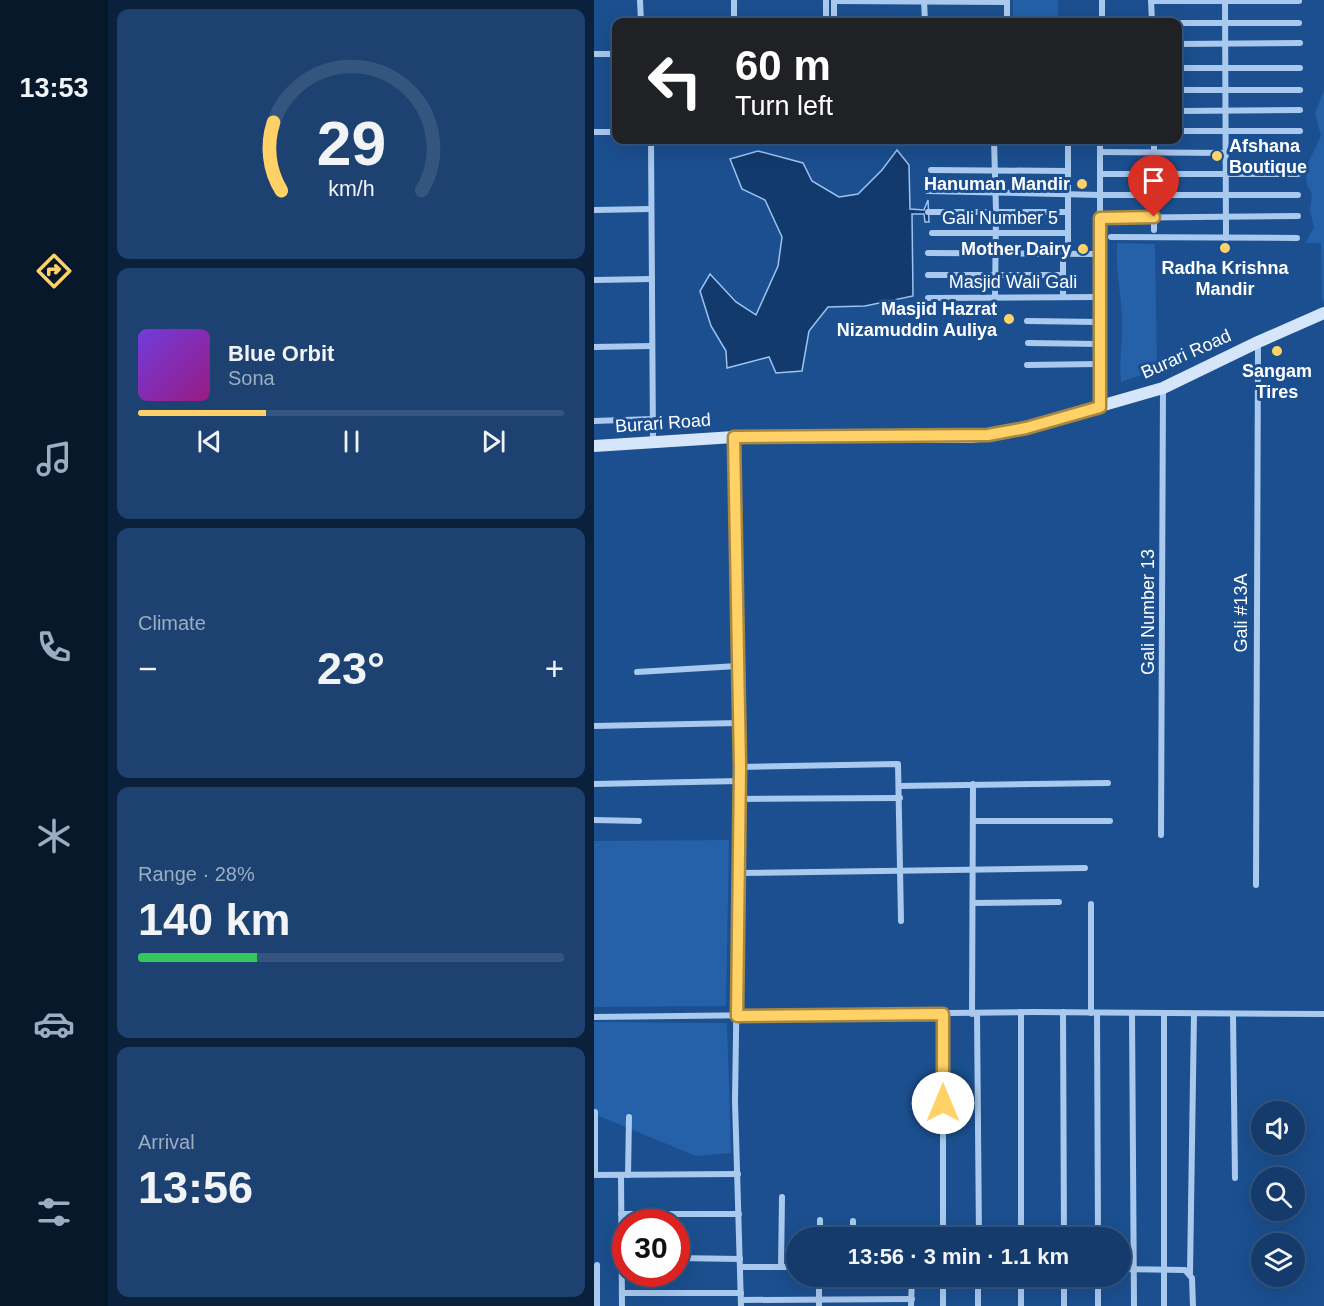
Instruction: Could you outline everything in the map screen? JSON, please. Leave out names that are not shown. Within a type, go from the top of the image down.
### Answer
[{"type":"main road","name":"Burari Road","points":[[594,446],[734,437],[988,435],[1026,428],[1163,388],[1324,313]]},
{"type":"street","points":[[640,0],[641,18]]},
{"type":"street","points":[[734,0],[734,18]]},
{"type":"street","points":[[826,0],[826,18]]},
{"type":"street","points":[[834,18],[834,0],[1007,1],[1007,18]]},
{"type":"street","points":[[1102,0],[1102,18]]},
{"type":"street","points":[[1224,0],[1226,238]]},
{"type":"street","points":[[925,1],[925,18]]},
{"type":"street","points":[[1152,18],[1152,1],[1299,1]]},
{"type":"street","points":[[1182,23],[1299,23]]},
{"type":"street","points":[[1182,44],[1300,43]]},
{"type":"street","points":[[594,54],[612,54]]},
{"type":"street","points":[[1182,68],[1300,68]]},
{"type":"street","points":[[1182,90],[1300,90]]},
{"type":"street","points":[[1182,111],[1300,110]]},
{"type":"street","points":[[1182,131],[1297,131]]},
{"type":"street","points":[[594,132],[612,132]]},
{"type":"street","points":[[651,144],[653,441]]},
{"type":"street","points":[[994,144],[995,296]]},
{"type":"street","points":[[1063,297],[1068,234],[1068,144]]},
{"type":"street","points":[[1100,144],[1098,254],[1100,407]]},
{"type":"street","points":[[1154,144],[1154,230]]},
{"type":"street","points":[[1100,152],[1225,153]]},
{"type":"street","points":[[932,170],[1068,171]]},
{"type":"street","points":[[1100,174],[1298,174]]},
{"type":"street","points":[[928,191],[1100,195],[1299,195]]},
{"type":"street","points":[[594,210],[651,209]]},
{"type":"street","points":[[928,212],[1068,212]]},
{"type":"street","points":[[1100,218],[1298,216]]},
{"type":"street","name":"Gali Number 5","points":[[932,233],[1068,234]]},
{"type":"street","points":[[1110,237],[1297,238]]},
{"type":"street","points":[[928,253],[1098,254]]},
{"type":"street","points":[[928,275],[1063,275]]},
{"type":"street","points":[[594,280],[652,279]]},
{"type":"street","name":"Masjid Wali Gali","points":[[928,298],[1099,297]]},
{"type":"street","points":[[1027,321],[1099,322]]},
{"type":"street","name":"Gali #13A","points":[[1256,885],[1258,342]]},
{"type":"street","points":[[1028,343],[1099,344]]},
{"type":"street","points":[[594,347],[652,346]]},
{"type":"street","points":[[1027,364],[1099,364]]},
{"type":"street","name":"Gali Number 13","points":[[1161,835],[1163,388]]},
{"type":"street","points":[[594,421],[653,419]]},
{"type":"street","points":[[734,437],[740,767],[735,1101],[741,1300]]},
{"type":"street","points":[[637,672],[737,666]]},
{"type":"street","points":[[594,726],[739,723]]},
{"type":"street","points":[[740,767],[896,763],[899,765],[901,921]]},
{"type":"street","points":[[594,784],[739,781]]},
{"type":"street","points":[[899,786],[1108,783]]},
{"type":"street","points":[[973,784],[979,1227]]},
{"type":"street","points":[[739,799],[900,798]]},
{"type":"street","points":[[594,820],[639,821]]},
{"type":"street","points":[[973,821],[1110,821]]},
{"type":"street","points":[[738,873],[1085,868]]},
{"type":"street","points":[[973,903],[1059,902]]},
{"type":"street","points":[[1090,904],[1098,1227]]},
{"type":"street","points":[[594,1017],[1021,1012],[1324,1014]]},
{"type":"street","points":[[1021,1012],[1021,1227]]},
{"type":"street","points":[[1062,1012],[1064,1227]]},
{"type":"street","points":[[1132,1013],[1134,1306]]},
{"type":"street","points":[[943,1014],[943,1227]]},
{"type":"street","points":[[1164,1014],[1164,1306]]},
{"type":"street","points":[[1193,1306],[1190,1273],[1194,1014]]},
{"type":"street","points":[[1233,1014],[1234,1178]]},
{"type":"street","points":[[595,1112],[595,1175],[738,1174]]},
{"type":"street","points":[[622,1209],[629,1117]]},
{"type":"street","points":[[781,1267],[782,1197]]},
{"type":"street","points":[[690,1214],[739,1214]]},
{"type":"street","points":[[820,1220],[820,1227]]},
{"type":"street","points":[[853,1221],[853,1227]]},
{"type":"street","points":[[690,1258],[740,1259]]},
{"type":"street","points":[[597,1265],[597,1306]]},
{"type":"street","points":[[740,1267],[786,1267]]},
{"type":"street","points":[[1133,1269],[1185,1270],[1190,1273]]},
{"type":"street","points":[[622,1287],[622,1306]]},
{"type":"street","points":[[819,1287],[819,1303]]},
{"type":"street","points":[[942,1287],[942,1306]]},
{"type":"street","points":[[978,1287],[978,1306]]},
{"type":"street","points":[[1021,1287],[1021,1306]]},
{"type":"street","points":[[1064,1287],[1064,1306]]},
{"type":"street","points":[[1098,1287],[1098,1306]]},
{"type":"street","points":[[622,1293],[819,1303],[912,1302]]},
{"type":"shaded area","points":[[1013,0],[1058,0],[1058,18],[1013,18]]},
{"type":"shaded area","points":[[1324,90],[1324,300],[1322,301],[1321,243],[1305,243],[1314,227],[1310,210],[1312,194],[1307,185],[1305,169],[1321,136],[1315,113]]},
{"type":"shaded area","points":[[897,150],[909,165],[910,209],[924,210],[928,200],[929,222],[925,222],[924,214],[912,214],[913,296],[865,306],[828,307],[809,331],[802,371],[776,373],[769,357],[727,368],[726,351],[711,326],[700,291],[710,274],[736,302],[756,315],[778,266],[782,237],[765,200],[742,189],[730,159],[758,151],[803,163],[812,181],[839,197],[858,194],[882,170]]},
{"type":"shaded area","points":[[1117,243],[1155,244],[1157,370],[1121,382],[1122,318]]},
{"type":"shaded area","points":[[729,840],[726,1006],[594,1007],[594,841]]},
{"type":"shaded area","points":[[594,1022],[727,1023],[731,1153],[696,1156],[594,1114]]},
{"type":"place","name":"Afshana Boutique","points":[[1217,156]]},
{"type":"place","name":"Hanuman Mandir","points":[[1082,184]]},
{"type":"place","name":"Radha Krishna Mandir","points":[[1225,248]]},
{"type":"place","name":"Mother Dairy","points":[[1083,249]]},
{"type":"place","name":"Masjid Hazrat Nizamuddin Auliya","points":[[1009,319]]},
{"type":"place","name":"Sangam Tires","points":[[1277,351]]},
{"type":"route","points":[[943,1103],[943,1014],[737,1016],[740,767],[734,437],[970,437],[1010,432],[1100,407],[1098,254],[1100,218],[1154,217]]}]
